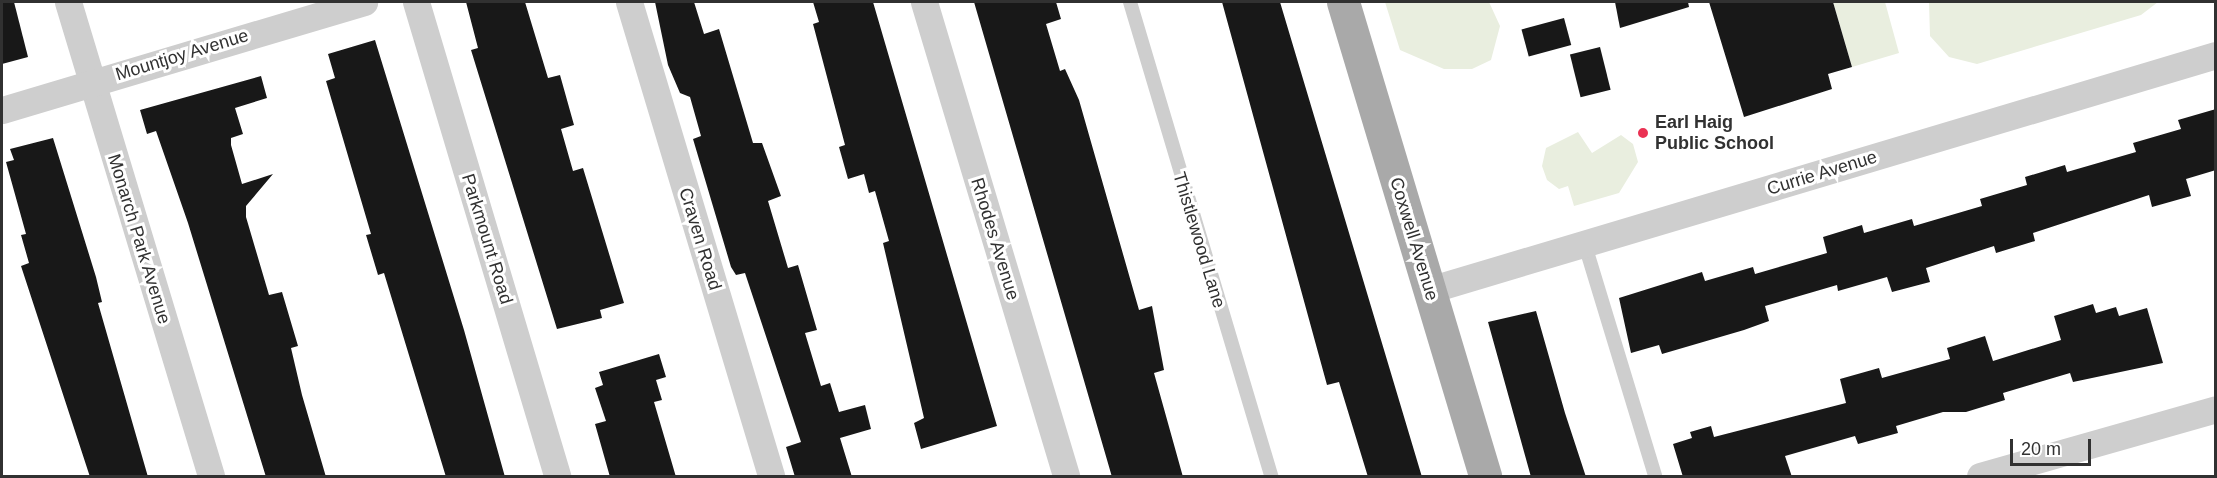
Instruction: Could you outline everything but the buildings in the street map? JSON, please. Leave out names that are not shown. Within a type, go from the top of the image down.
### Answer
[{"type":"main road","name":"Coxwell Avenue","points":[[1343,2],[1485,477]]},
{"type":"street","name":"Monarch Park Avenue","points":[[68,2],[211,477]]},
{"type":"street","name":"Mountjoy Avenue","points":[[2,110],[364,2]]},
{"type":"street","name":"Parkmount Road","points":[[416,2],[557,477]]},
{"type":"street","name":"Craven Road","points":[[629,2],[771,477]]},
{"type":"street","name":"Rhodes Avenue","points":[[924,2],[1066,477]]},
{"type":"street","name":"Currie Avenue","points":[[1429,290],[2216,55]]},
{"type":"street","points":[[1980,477],[2216,409]]},
{"type":"lane","name":"Thistlewood Lane","points":[[1130,2],[1271,477]]},
{"type":"lane","points":[[1585,245],[1655,477]]},
{"type":"shaded area","points":[[1385,2],[1489,2],[1500,26],[1491,60],[1472,69],[1444,69],[1400,50]]},
{"type":"shaded area","points":[[1833,2],[1885,2],[1899,53],[1852,67]]},
{"type":"shaded area","points":[[1929,2],[2158,2],[2141,15],[1977,64],[1949,57],[1930,36]]},
{"type":"shaded area","points":[[1578,132],[1592,153],[1621,135],[1633,144],[1638,162],[1619,193],[1574,206],[1568,186],[1559,189],[1547,180],[1542,166],[1546,148]]},
{"type":"place","name":"Earl Haig Public School","points":[[1643,133]]}]
